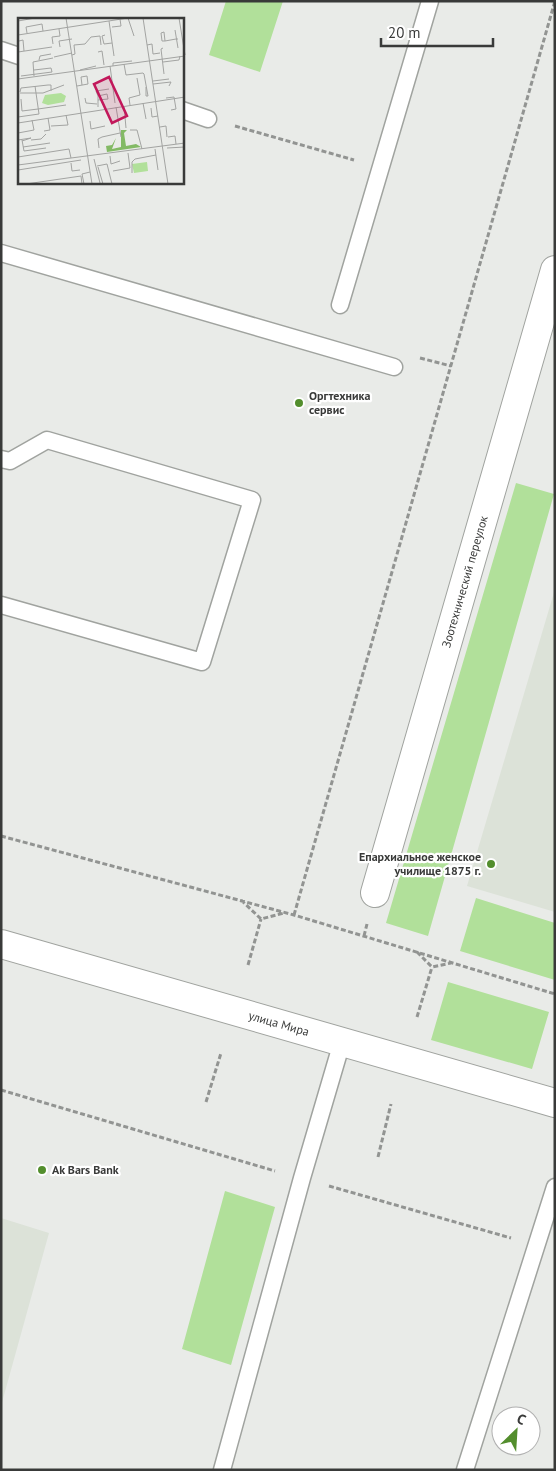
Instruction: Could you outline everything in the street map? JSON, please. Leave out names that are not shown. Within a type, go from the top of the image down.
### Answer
[{"type":"street","name":"Зоотехнический переулок","points":[[375,893],[555,270]]},
{"type":"street","name":"улица Мира","points":[[1,944],[555,1102]]},
{"type":"lane","points":[[340,305],[430,1]]},
{"type":"lane","points":[[1,50],[18,56]]},
{"type":"lane","points":[[184,111],[208,118]]},
{"type":"lane","points":[[1,253],[394,367]]},
{"type":"lane","points":[[1,458],[10,461],[47,440],[252,500],[202,662],[1,605]]},
{"type":"lane","points":[[222,1470],[302,1178],[342,1042]]},
{"type":"lane","points":[[465,1470],[555,1187]]},
{"type":"path","points":[[294,915],[555,1]]},
{"type":"path","points":[[208,118],[334,154]]},
{"type":"path","points":[[1,836],[284,912],[555,994]]},
{"type":"path","points":[[240,900],[261,919]]},
{"type":"path","points":[[261,919],[284,912]]},
{"type":"path","points":[[248,965],[261,919]]},
{"type":"path","points":[[416,952],[432,967]]},
{"type":"path","points":[[432,967],[453,963]]},
{"type":"path","points":[[417,1017],[432,967]]},
{"type":"path","points":[[206,1102],[221,1053]]},
{"type":"path","points":[[378,1157],[391,1104]]},
{"type":"shaded area","points":[[555,589],[555,912],[467,886]]},
{"type":"shaded area","points":[[1,1218],[49,1233],[1,1406]]},
{"type":"green space","points":[[226,1],[283,1],[260,72],[209,55]]},
{"type":"green space","points":[[516,483],[554,494],[428,936],[386,923]]},
{"type":"green space","points":[[476,898],[555,923],[555,980],[460,951]]},
{"type":"green space","points":[[448,982],[549,1012],[532,1069],[431,1040]]},
{"type":"green space","points":[[225,1191],[275,1207],[231,1365],[182,1349]]},
{"type":"place","name":"Оргтехника сервис","points":[[299,403]]},
{"type":"place","name":"Епархиальное женское училище 1875 г.","points":[[491,864]]},
{"type":"place","name":"Ak Bars Bank","points":[[42,1170]]}]
